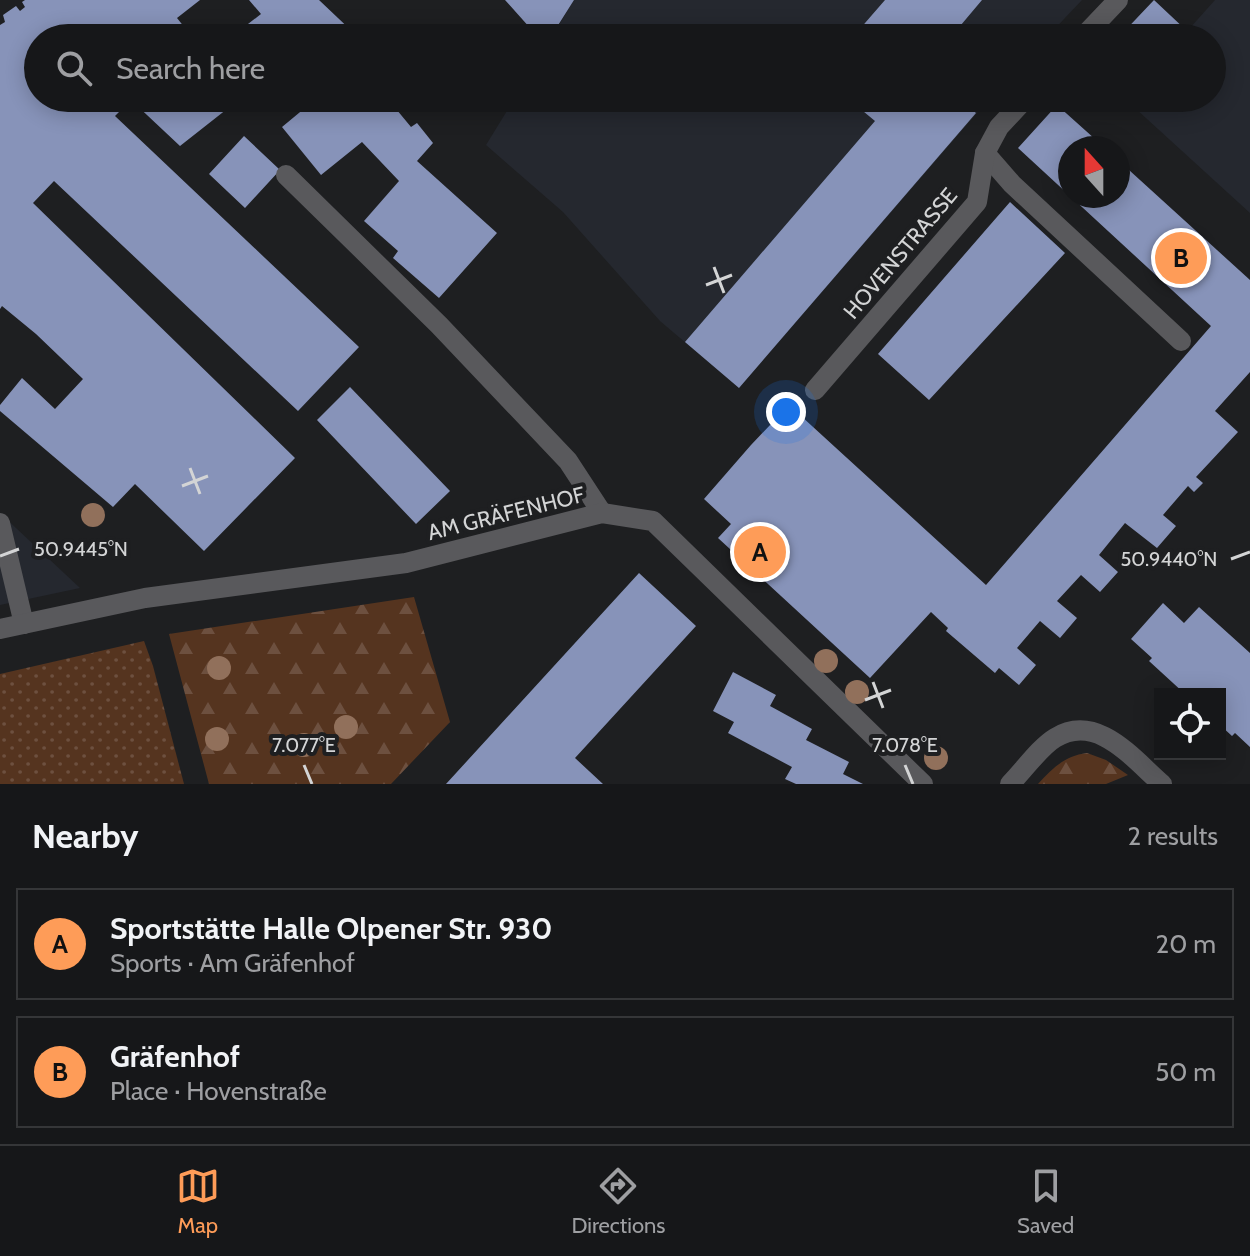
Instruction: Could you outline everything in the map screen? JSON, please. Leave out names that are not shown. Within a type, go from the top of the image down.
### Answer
[{"type":"street","points":[[1095,24],[1118,0]]},
{"type":"street","name":"HOVENSTRASSE","points":[[815,390],[977,202],[985,153],[999,127],[1013,112]]},
{"type":"street","points":[[985,153],[1012,184],[1181,341]]},
{"type":"street","points":[[286,175],[439,325],[568,461],[602,513]]},
{"type":"street","name":"AM GRÄFENHOF","points":[[0,629],[145,598],[406,563],[602,513],[653,521],[923,784]]},
{"type":"street","points":[[1,525],[24,624]]},
{"type":"street","points":[[1010,784],[1054,738],[1081,729],[1108,737],[1162,784]]},
{"type":"shaded area","points":[[574,0],[1082,0],[1059,24],[559,24]]},
{"type":"shaded area","points":[[1215,0],[1250,0],[1250,213],[1139,112],[1226,112],[1226,24],[1194,24]]},
{"type":"shaded area","points":[[506,112],[978,112],[739,388],[660,321],[563,212],[486,145]]},
{"type":"shaded area","points":[[0,513],[80,588],[0,605]]},
{"type":"green space","points":[[414,597],[450,722],[391,784],[209,784],[169,634]]},
{"type":"green space","points":[[144,641],[184,784],[0,784],[0,674]]},
{"type":"green space","points":[[1087,753],[1106,760],[1128,775],[1106,784],[1038,784],[1065,760]]},
{"type":"building","points":[[200,0],[177,18],[182,24],[24,24],[24,112],[119,112],[115,116],[359,347],[298,411],[54,181],[33,203],[295,458],[204,551],[135,484],[113,507],[0,411],[0,405],[22,378],[55,409],[83,379],[36,334],[2,306],[0,309],[0,25],[5,22],[3,15],[16,6],[20,11],[25,7],[22,2]]},
{"type":"building","points":[[249,0],[319,0],[344,24],[248,24],[261,14]]},
{"type":"building","points":[[505,0],[574,0],[559,24],[526,24]]},
{"type":"building","points":[[885,0],[982,0],[962,24],[864,24]]},
{"type":"building","points":[[1154,0],[1180,24],[1131,24]]},
{"type":"building","points":[[144,112],[223,112],[180,146]]},
{"type":"building","points":[[300,112],[399,112],[411,127],[417,123],[433,143],[417,161],[497,233],[439,298],[393,258],[398,251],[364,221],[399,181],[362,142],[321,175],[282,127]]},
{"type":"building","points":[[864,112],[976,113],[739,388],[685,342],[875,121]]},
{"type":"building","points":[[1051,112],[1065,112],[1092,136],[1058,136],[1058,185],[1018,148]]},
{"type":"building","points":[[244,136],[280,170],[245,208],[209,174]]},
{"type":"building","points":[[1130,171],[1250,280],[1250,372],[1215,411],[1238,432],[1196,477],[1203,483],[1194,492],[1188,486],[1163,515],[1176,526],[1157,548],[1125,523],[1099,555],[1118,572],[1100,592],[1081,575],[1057,601],[1077,618],[1060,638],[1040,621],[1017,648],[1036,665],[1019,685],[999,668],[995,673],[946,631],[948,628],[931,612],[870,678],[718,538],[731,524],[704,499],[789,405],[986,585],[1211,326],[1083,208],[1130,208]]},
{"type":"building","points":[[1010,202],[1065,253],[929,400],[878,354]]},
{"type":"building","points":[[350,387],[450,491],[416,524],[317,420]]},
{"type":"building","points":[[639,573],[696,626],[575,758],[603,784],[446,784]]},
{"type":"building","points":[[1163,603],[1184,623],[1199,607],[1250,653],[1250,747],[1235,733],[1232,736],[1226,730],[1226,688],[1178,688],[1131,639]]},
{"type":"building","points":[[733,672],[776,695],[770,706],[812,729],[806,740],[849,762],[843,774],[863,784],[796,784],[785,779],[792,767],[728,733],[734,722],[713,711]]},
{"type":"place","name":"Gräfenhof","points":[[1181,258]]},
{"type":"place","name":"Sportstätte Halle Olpener Str. 930","points":[[760,552]]}]
